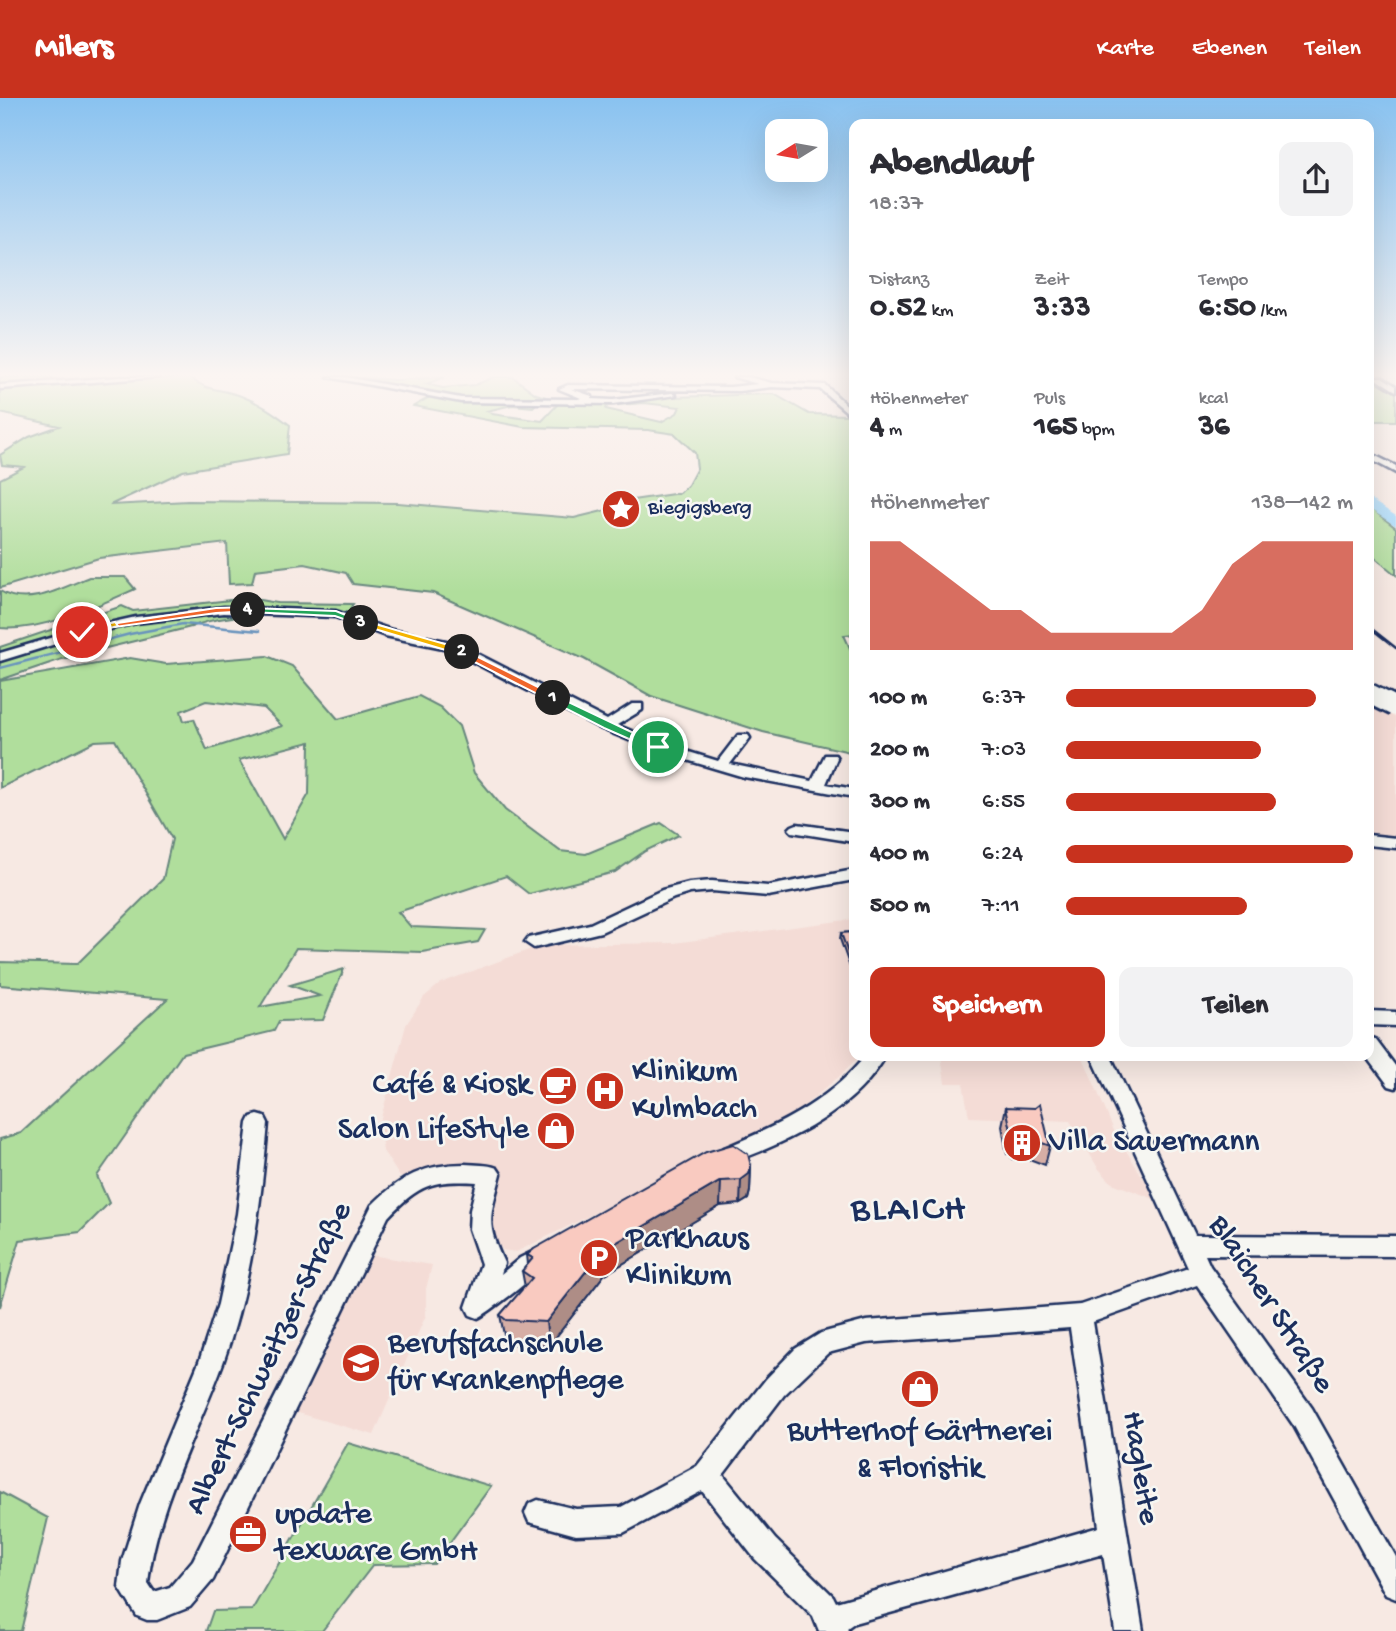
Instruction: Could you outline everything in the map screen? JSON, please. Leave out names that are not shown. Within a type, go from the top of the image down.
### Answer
[{"type":"highway","points":[[1374,696],[1394,706]]},
{"type":"street","points":[[1374,457],[1396,470]]},
{"type":"street","points":[[0,657],[82,632],[136,620],[216,610],[336,614],[389,633],[452,646],[607,726],[658,747],[721,767],[849,792]]},
{"type":"street","points":[[607,726],[637,707]]},
{"type":"street","points":[[721,767],[743,738]]},
{"type":"street","points":[[817,787],[830,758]]},
{"type":"street","points":[[797,829],[849,836]]},
{"type":"street","points":[[1374,841],[1396,843]]},
{"type":"street","points":[[534,942],[595,928],[668,894],[689,888],[712,886],[768,891],[849,876]]},
{"type":"street","points":[[1374,1018],[1396,1019]]},
{"type":"street","points":[[1374,1052],[1396,1081]]},
{"type":"street","points":[[709,1163],[802,1124],[818,1114],[866,1071],[873,1061]]},
{"type":"street","name":"Blaicher Straße","points":[[1103,1061],[1202,1273],[1303,1417],[1396,1586]]},
{"type":"street","name":"Albert-Schweitzer-Straße","points":[[258,1123],[249,1210],[220,1333],[160,1489],[134,1573],[133,1587],[147,1606],[170,1604],[188,1594],[203,1570],[380,1210],[401,1188],[427,1174],[490,1174],[478,1226],[481,1244],[493,1263],[478,1307],[528,1265],[562,1247]]},
{"type":"street","points":[[1188,1245],[1396,1246]]},
{"type":"street","points":[[538,1513],[576,1522],[623,1520],[706,1475],[775,1387],[804,1357],[821,1344],[866,1332],[1080,1315],[1202,1273]]},
{"type":"street","name":"Hagleite","points":[[1080,1315],[1129,1631]]},
{"type":"street","points":[[706,1475],[765,1549],[822,1606],[833,1627],[847,1611],[1114,1537]]},
{"type":"shaded area","points":[[1374,705],[1396,718],[1396,838],[1374,836]]},
{"type":"shaded area","name":"Klinikum Kulmbach","points":[[849,920],[849,1061],[855,1061],[793,1115],[516,1252],[503,1250],[490,1237],[480,1182],[400,1177],[383,1151],[379,1125],[406,1025],[424,997],[441,983],[542,945],[674,943]]},
{"type":"shaded area","points":[[942,1061],[1085,1061],[1115,1133],[1157,1200],[1112,1183],[1098,1168],[1070,1121],[969,1117],[963,1083],[945,1083]]},
{"type":"shaded area","name":"Berufsfachschule für Krankenpflege","points":[[370,1255],[432,1265],[426,1289],[426,1315],[374,1435],[294,1412]]},
{"type":"green space","points":[[10,449],[288,449],[287,454],[183,471],[110,505],[188,501],[398,503],[574,518],[607,510],[626,501],[680,493],[688,485],[697,468],[695,453],[690,449],[849,449],[849,634],[844,635],[849,646],[849,752],[763,732],[651,696],[584,659],[433,593],[353,584],[346,573],[305,564],[255,570],[252,583],[229,584],[227,543],[99,558],[0,588],[0,479],[24,467],[2,465],[0,455]]},
{"type":"green space","points":[[1374,511],[1396,528],[1396,575],[1374,557]]},
{"type":"green space","points":[[89,577],[125,577],[135,589],[51,622],[0,628],[0,591],[10,596],[33,597]]},
{"type":"green space","points":[[248,598],[277,603],[353,604],[348,612],[246,615],[207,622],[62,659],[0,680],[0,647],[122,606],[133,611]]},
{"type":"green space","points":[[267,656],[292,666],[338,719],[419,696],[440,707],[459,726],[474,773],[505,810],[560,851],[586,854],[661,823],[679,835],[645,851],[615,872],[529,894],[506,876],[398,912],[411,927],[485,930],[478,942],[422,952],[296,948],[260,1007],[320,996],[290,985],[344,969],[323,1020],[279,1021],[274,1031],[183,1053],[97,1176],[109,1203],[80,1232],[20,1240],[0,1307],[0,1139],[21,1133],[167,999],[0,985],[0,962],[77,964],[163,879],[172,839],[115,740],[95,741],[0,788],[0,681],[130,658],[166,664]],"holes":[[[206,701],[264,708],[282,726],[207,750],[194,719],[184,721],[181,711]],[[310,742],[309,794],[283,839],[239,760]]]},
{"type":"green space","points":[[348,1443],[491,1486],[434,1564],[373,1565],[322,1631],[206,1631],[213,1611],[252,1610]]},
{"type":"green space","points":[[0,1492],[48,1518],[21,1631],[0,1631]]},
{"type":"building","points":[[849,932],[849,956],[841,933]]},
{"type":"building","points":[[1040,1104],[1050,1146],[1037,1141],[1017,1141],[1016,1135],[1012,1135],[1006,1107],[1035,1108]]},
{"type":"building","points":[[733,1144],[748,1154],[751,1166],[749,1174],[741,1180],[721,1181],[602,1251],[546,1322],[506,1320],[500,1315],[532,1278],[522,1271],[533,1258],[527,1255],[534,1249],[706,1152]]},
{"type":"waterway","points":[[1374,506],[1396,522]]},
{"type":"waterway","points":[[0,668],[130,634],[183,624],[259,631]]},
{"type":"railway","points":[[1374,631],[1396,648]]},
{"type":"railway","points":[[1374,696],[1396,700]]},
{"type":"place","name":"Biegigsberg","points":[[621,509]]},
{"type":"place","name":"Café & Kiosk","points":[[558,1086]]},
{"type":"place","name":"Klinikum Kulmbach","points":[[605,1091]]},
{"type":"place","name":"Salon LifeStyle","points":[[556,1131]]},
{"type":"place","name":"Villa Sauermann","points":[[1022,1143]]},
{"type":"place","name":"Parkhaus Klinikum","points":[[599,1258]]},
{"type":"place","name":"Berufsfachschule für Krankenpflege","points":[[361,1363]]},
{"type":"place","name":"Butterhof Gärtnerei & Floristik","points":[[920,1389]]},
{"type":"place","name":"update texware GmbH","points":[[248,1534]]},
{"type":"district","name":"BLAICH","points":[[909,1211]]},
{"type":"route","points":[[82,632],[136,620],[216,610],[311,611],[336,614],[389,633],[452,646],[576,711],[658,747]]}]
